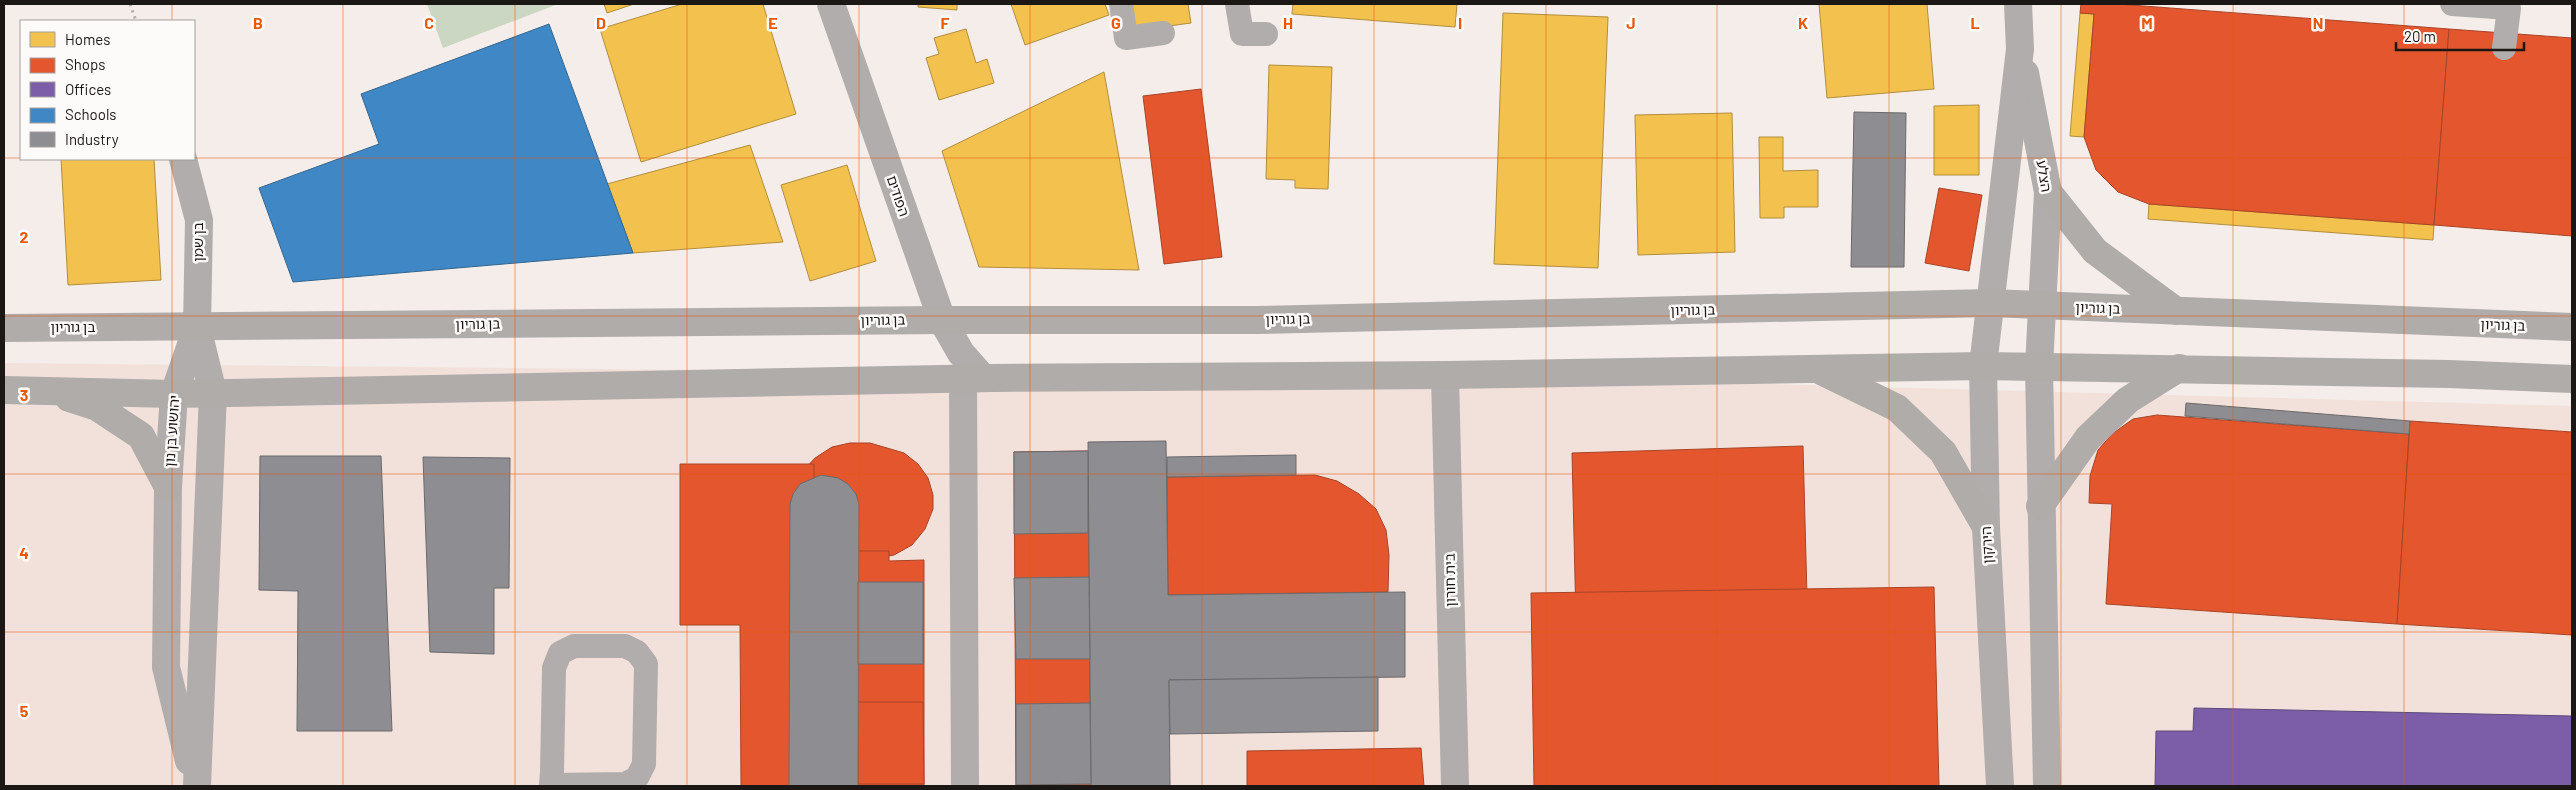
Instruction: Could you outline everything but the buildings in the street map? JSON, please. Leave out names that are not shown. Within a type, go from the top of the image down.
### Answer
[{"type":"main road","points":[[2048,192],[2095,251],[2176,311]]},
{"type":"main road","name":"בן גוריון","points":[[4,328],[942,320],[1258,320],[1989,303],[2572,327]]},
{"type":"main road","points":[[4,390],[174,394],[973,379],[1982,366],[2179,368],[2572,379]]},
{"type":"main road","points":[[1815,368],[1897,408],[1943,452],[1986,527]]},
{"type":"main road","points":[[2040,506],[2088,438],[2128,400],[2179,368]]},
{"type":"main road","points":[[44,390],[97,407],[141,436],[168,487]]},
{"type":"street","name":"הפודים","points":[[831,4],[942,320],[973,379]]},
{"type":"street","name":"הצלע","points":[[2018,4],[2020,49],[2048,192],[2044,306]]},
{"type":"street","name":"הצלע","points":[[1989,303],[2020,49]]},
{"type":"street","name":"בן שמן","points":[[183,160],[199,220],[197,327]]},
{"type":"street","name":"הירקון","points":[[1989,303],[1982,366],[1986,527],[2000,786]]},
{"type":"street","points":[[2044,306],[2039,367],[2040,506],[2047,786]]},
{"type":"street","name":"יהושוע בן נון","points":[[196,786],[213,393],[197,327]]},
{"type":"street","name":"יהושוע בן נון","points":[[196,786],[166,667],[168,487],[174,394],[197,327]]},
{"type":"street","name":"בית חורון","points":[[1445,374],[1455,786]]},
{"type":"street","points":[[965,786],[973,379]]},
{"type":"lane","points":[[1120,4],[1126,38],[1163,33]]},
{"type":"lane","points":[[1237,4],[1242,34],[1266,34]]},
{"type":"lane","points":[[2452,4],[2509,8],[2504,48]]},
{"type":"lane","points":[[574,646],[625,646],[637,652],[646,664],[644,764],[637,778],[625,784],[550,786],[554,668],[560,653],[574,646]]},
{"type":"path","points":[[130,4],[136,20]]},
{"type":"shaded area","points":[[4,363],[1587,379],[2572,406],[2572,786],[4,786]]},
{"type":"green space","points":[[427,4],[558,4],[443,48]]}]
